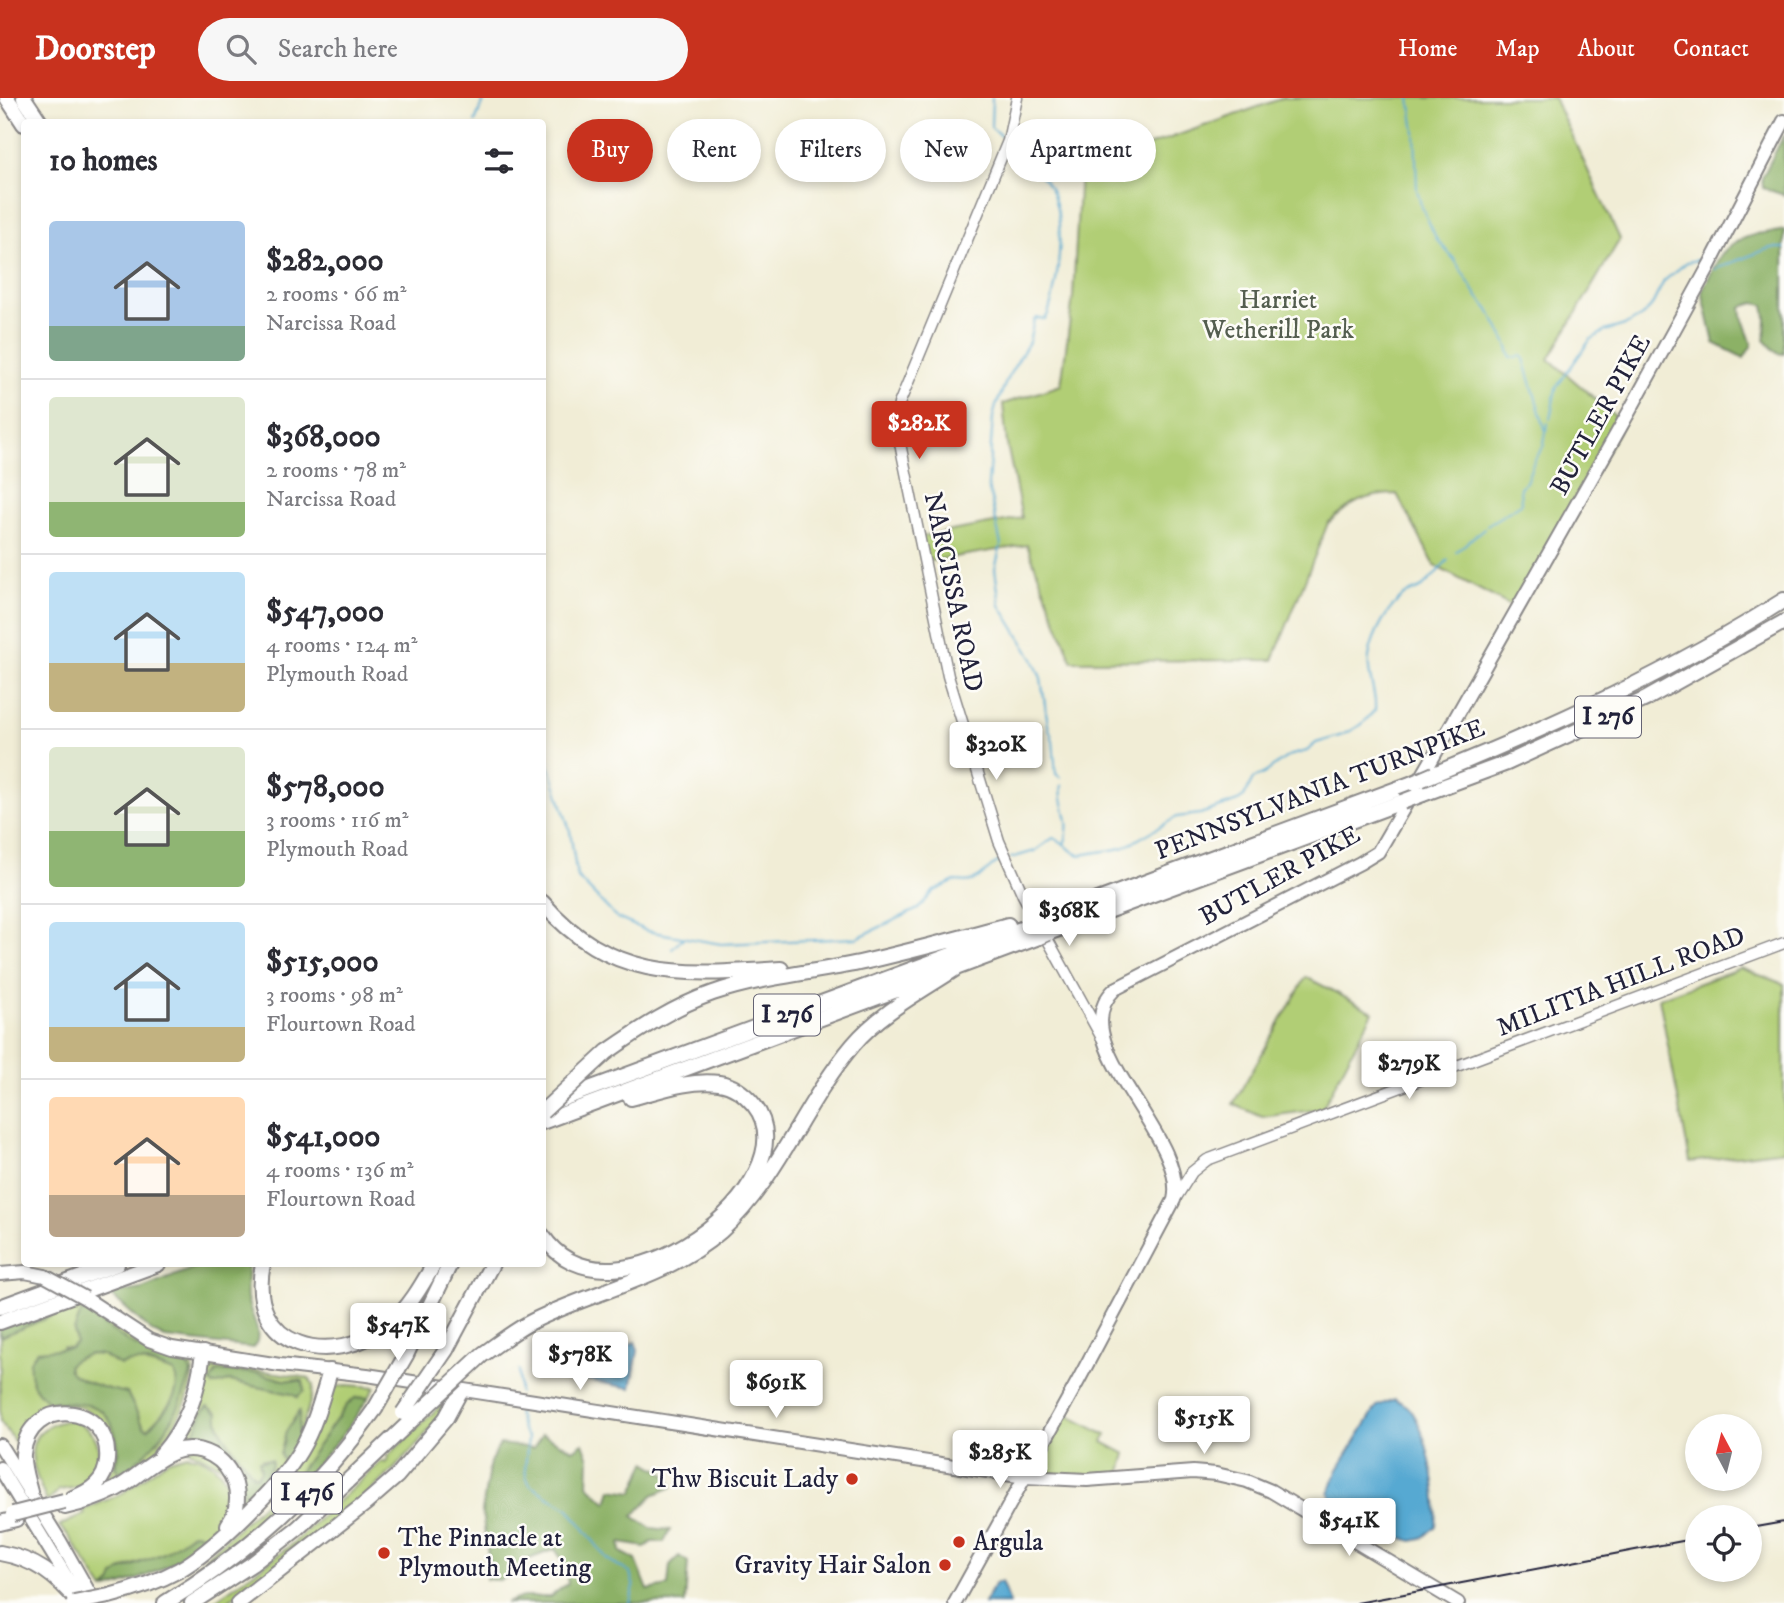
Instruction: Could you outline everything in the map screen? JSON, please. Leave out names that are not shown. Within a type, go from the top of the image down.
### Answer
[{"type":"highway","points":[[7,98],[21,119]]},
{"type":"highway","points":[[24,98],[38,119]]},
{"type":"highway","name":"PENNSYLVANIA TURNPIKE","points":[[546,1121],[955,969],[1039,925],[1103,898],[1413,783],[1535,733],[1748,623],[1784,600]]},
{"type":"highway","name":"PENNSYLVANIA TURNPIKE","points":[[546,1105],[1039,925],[1402,802],[1507,763],[1646,699],[1784,622]]},
{"type":"highway","points":[[546,906],[565,925],[592,945],[636,965],[669,973],[713,974],[870,961]]},
{"type":"highway","points":[[546,1108],[607,1052],[682,1006],[713,993],[760,981],[1039,925]]},
{"type":"highway","points":[[408,1415],[482,1355],[534,1321],[676,1262],[720,1232],[755,1192],[854,1043],[880,1018],[955,969]]},
{"type":"highway","points":[[546,1240],[566,1260],[589,1268],[616,1270],[653,1260],[695,1237],[731,1207],[758,1171],[765,1148],[766,1131],[762,1116],[743,1094],[726,1084],[690,1084],[575,1111]]},
{"type":"highway","points":[[0,1307],[109,1267]]},
{"type":"highway","points":[[0,1322],[150,1267]]},
{"type":"highway","points":[[263,1267],[261,1295],[265,1312],[272,1324],[284,1336],[297,1343],[327,1349],[363,1339],[390,1324],[411,1301],[431,1267]]},
{"type":"highway","name":"I 476","points":[[165,1603],[250,1544],[322,1478],[375,1409],[406,1355],[449,1267]]},
{"type":"highway","points":[[408,1415],[490,1267]]},
{"type":"highway","points":[[153,1463],[191,1411],[203,1353]]},
{"type":"highway","points":[[0,1553],[19,1556],[40,1566],[63,1583],[78,1603],[109,1597],[181,1569],[212,1545],[277,1483],[291,1465],[312,1426],[330,1371]]},
{"type":"highway","points":[[239,1603],[397,1476],[446,1418],[461,1390]]},
{"type":"highway","points":[[30,1492],[23,1454],[28,1435],[48,1416],[68,1412],[78,1414],[96,1425],[102,1434],[106,1443],[107,1463],[97,1485],[65,1504]]},
{"type":"highway","name":"I 476","points":[[192,1603],[280,1542],[345,1484],[408,1415]]},
{"type":"highway","points":[[0,1523],[10,1517],[95,1499],[119,1488],[168,1453],[191,1449],[216,1457],[229,1471],[236,1490],[236,1510],[212,1545]]},
{"type":"main road","name":"BUTLER PIKE","points":[[1174,1200],[1176,1179],[1169,1156],[1105,1045],[1100,1015],[1104,1003],[1115,989],[1378,852],[1617,433],[1709,266],[1784,121]]},
{"type":"main road","points":[[956,1603],[1174,1200]]},
{"type":"main road","points":[[0,1274],[25,1272],[45,1276],[160,1345],[203,1353],[1025,1476],[1074,1480],[1193,1472],[1216,1474],[1247,1481],[1271,1492],[1458,1603]]},
{"type":"main road","points":[[0,1445],[95,1603]]},
{"type":"main road","points":[[0,1468],[78,1603]]},
{"type":"street","name":"NARCISSA ROAD","points":[[1017,98],[1008,141],[898,404],[896,424],[948,676],[978,779],[1007,859],[1055,955],[1105,1045]]},
{"type":"street","name":"MILITIA HILL ROAD","points":[[1174,1200],[1192,1172],[1207,1160],[1784,943]]},
{"type":"green space","name":"Harriet Wetherill Park","points":[[1283,98],[1554,98],[1620,239],[1549,359],[1623,423],[1518,610],[1435,566],[1397,494],[1359,501],[1328,523],[1273,660],[1072,661],[1027,545],[923,562],[918,537],[1022,518],[1007,444],[1003,404],[1061,385],[1073,297],[1079,182],[1156,182],[1156,143]]},
{"type":"green space","points":[[1784,135],[1784,195],[1763,188],[1762,178]]},
{"type":"green space","points":[[1784,230],[1784,354],[1777,353],[1765,340],[1764,305],[1754,303],[1741,307],[1752,345],[1744,358],[1714,343],[1702,291],[1727,248],[1744,238]]},
{"type":"green space","points":[[1740,968],[1784,984],[1784,1150],[1690,1162],[1659,998]]},
{"type":"green space","points":[[1306,977],[1373,1012],[1322,1109],[1262,1117],[1233,1104]]},
{"type":"green space","points":[[196,1267],[248,1267],[247,1298],[258,1336],[257,1342],[254,1348],[165,1338],[151,1331],[110,1294],[142,1289]]},
{"type":"green space","points":[[73,1301],[76,1301],[150,1349],[188,1358],[193,1367],[189,1392],[179,1418],[163,1441],[135,1469],[99,1490],[113,1466],[113,1442],[108,1429],[90,1412],[64,1405],[51,1407],[34,1416],[15,1442],[0,1421],[0,1337],[67,1310]],"holes":[[[82,1311],[130,1343],[153,1354],[184,1362],[191,1373],[173,1418],[158,1442],[115,1464],[117,1438],[111,1421],[105,1414],[88,1403],[62,1403],[62,1347],[70,1348],[76,1343],[74,1331]]]},
{"type":"green space","points":[[73,1301],[69,1311],[0,1337],[0,1328]]},
{"type":"green space","points":[[82,1310],[130,1343],[153,1354],[184,1362],[191,1373],[174,1417],[165,1430],[146,1453],[121,1472],[116,1469],[118,1451],[115,1432],[103,1412],[85,1405],[47,1401],[35,1388],[31,1378],[30,1361],[37,1351],[70,1348],[76,1343],[74,1331]],"holes":[[[91,1354],[102,1355],[120,1365],[141,1362],[174,1372],[177,1380],[174,1396],[148,1429],[144,1427],[127,1393],[92,1384],[71,1373],[68,1366],[74,1360]]]},
{"type":"green space","points":[[91,1354],[102,1355],[115,1363],[139,1361],[174,1372],[177,1388],[174,1396],[147,1429],[127,1393],[92,1384],[71,1373],[68,1366],[74,1360]]},
{"type":"green space","points":[[217,1364],[309,1378],[313,1385],[297,1445],[299,1411],[286,1432],[280,1455],[285,1463],[244,1506],[235,1473],[179,1445],[199,1404],[208,1374]],"holes":[[[225,1371],[300,1380],[304,1385],[297,1397],[229,1381],[214,1385]],[[197,1429],[223,1435],[253,1475],[257,1476],[261,1470],[262,1459],[271,1460],[272,1465],[249,1497],[227,1458],[192,1438]]]},
{"type":"green space","points":[[217,1371],[258,1373],[284,1380],[303,1381],[304,1391],[297,1397],[229,1381],[214,1385],[210,1382]]},
{"type":"green space","points":[[336,1387],[375,1387],[369,1397],[355,1398],[347,1405],[299,1472],[299,1485],[252,1528],[195,1567],[270,1498],[330,1394]]},
{"type":"green space","points":[[369,1397],[346,1431],[299,1485],[299,1472],[347,1405],[355,1398]]},
{"type":"green space","points":[[442,1404],[434,1424],[380,1483],[304,1545],[225,1603],[211,1603],[290,1546],[382,1461],[385,1463],[389,1459],[387,1457]]},
{"type":"green space","points":[[208,1406],[218,1413],[225,1437],[253,1475],[257,1476],[261,1470],[259,1461],[271,1460],[272,1465],[249,1497],[243,1491],[227,1457],[213,1447],[192,1438]]},
{"type":"green space","points":[[300,1410],[297,1445],[285,1463],[280,1455],[286,1432]]},
{"type":"green space","points":[[1061,1412],[1106,1435],[1103,1442],[1126,1454],[1119,1478],[1025,1477]]},
{"type":"green space","points":[[70,1420],[90,1431],[95,1439],[98,1447],[96,1466],[85,1486],[59,1490],[47,1502],[36,1475],[32,1450],[41,1431],[53,1424]]},
{"type":"green space","points":[[542,1434],[573,1450],[583,1443],[589,1459],[588,1485],[607,1503],[611,1489],[633,1492],[646,1462],[666,1474],[672,1487],[653,1495],[633,1516],[651,1528],[670,1530],[664,1542],[652,1542],[645,1547],[620,1543],[621,1552],[636,1560],[648,1590],[668,1586],[670,1565],[679,1556],[688,1562],[685,1603],[506,1603],[523,1597],[550,1597],[568,1583],[564,1563],[555,1549],[524,1561],[520,1572],[500,1580],[486,1579],[488,1555],[482,1512],[490,1462],[500,1444],[534,1448]]},
{"type":"green space","points":[[187,1455],[207,1461],[222,1474],[230,1493],[230,1503],[224,1520],[209,1535],[192,1533],[164,1553],[126,1568],[104,1590],[68,1535],[59,1526],[85,1514],[83,1510],[121,1494],[167,1461]]},
{"type":"green space","points":[[193,1533],[209,1535],[160,1569],[104,1590],[120,1571],[164,1553]]},
{"type":"water","points":[[635,1342],[638,1350],[631,1388],[586,1380],[587,1366]]},
{"type":"water","points":[[1395,1399],[1408,1407],[1416,1418],[1427,1447],[1434,1482],[1436,1526],[1421,1539],[1412,1541],[1380,1531],[1337,1508],[1329,1494],[1337,1471],[1377,1406]]},
{"type":"water","points":[[1001,1582],[1010,1603],[984,1603],[995,1583]]},
{"type":"waterway","points":[[476,119],[485,98]]},
{"type":"waterway","points":[[992,98],[991,127],[1003,138]]},
{"type":"waterway","points":[[1410,98],[1415,132],[1417,190],[1421,205],[1437,240],[1454,259],[1489,310],[1507,344],[1511,358],[1522,356],[1524,359],[1545,429]]},
{"type":"waterway","points":[[1046,182],[1055,200],[1058,215],[1059,249],[1055,284],[1048,314],[1045,319],[1034,320],[1029,342],[1008,377],[996,406],[988,485],[1001,545],[995,569],[1000,605],[1033,659],[1041,678],[1053,741],[1056,774],[1061,778]]},
{"type":"waterway","points":[[1715,269],[1770,248],[1784,248]]},
{"type":"waterway","points":[[1550,419],[1556,388],[1590,340],[1642,316],[1651,307],[1664,281],[1687,262],[1697,260],[1703,263]]},
{"type":"waterway","points":[[1487,525],[1521,504],[1520,487],[1526,482],[1543,447],[1548,423]]},
{"type":"waterway","points":[[1456,552],[1484,528]]},
{"type":"waterway","points":[[1011,858],[1035,851],[1053,838],[1080,855],[1123,848],[1177,817],[1200,814],[1238,801],[1244,797],[1253,779],[1288,756],[1307,751],[1316,743],[1343,735],[1361,725],[1375,710],[1369,657],[1382,622],[1400,599],[1425,584],[1448,560]]},
{"type":"waterway","points":[[546,762],[570,831],[577,877],[617,918],[647,931],[721,944],[857,938],[918,909],[934,891],[955,881],[970,882],[1002,861]]},
{"type":"waterway","points":[[1062,785],[1067,818],[1065,842]]},
{"type":"waterway","points":[[672,949],[683,938]]},
{"type":"waterway","points":[[519,1370],[519,1393]]},
{"type":"waterway","points":[[517,1402],[518,1415],[528,1438],[525,1470],[527,1479],[531,1486],[569,1509],[607,1559],[630,1573],[634,1587],[630,1603]]},
{"type":"railway","points":[[1762,1526],[1784,1522]]},
{"type":"railway","points":[[1357,1603],[1685,1540]]},
{"type":"place","name":"Thw Biscuit Lady","points":[[852,1479]]},
{"type":"place","name":"Argula","points":[[959,1542]]},
{"type":"place","name":"The Pinnacle at Plymouth Meeting","points":[[384,1553]]},
{"type":"place","name":"Gravity Hair Salon","points":[[945,1565]]}]
